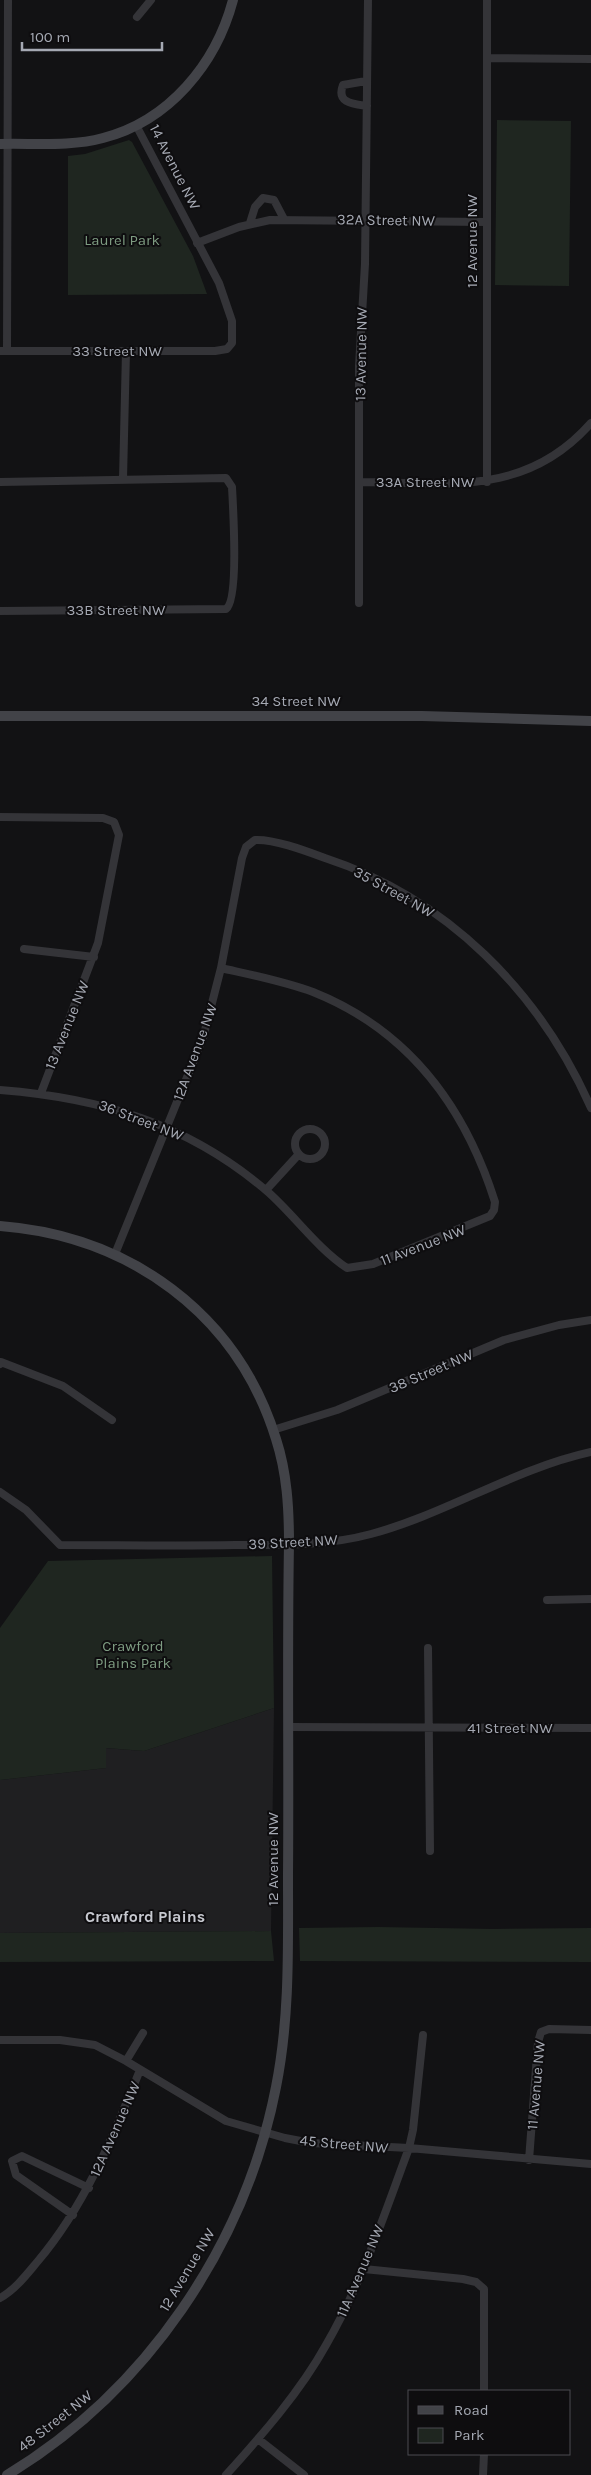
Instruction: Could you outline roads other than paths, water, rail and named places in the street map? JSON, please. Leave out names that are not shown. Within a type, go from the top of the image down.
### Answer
[{"type":"street","points":[[4,351],[4,144],[8,0]]},
{"type":"street","points":[[137,17],[151,0]]},
{"type":"street","name":"14 Avenue NW","points":[[232,0],[217,43],[192,81],[172,101],[137,127],[227,302],[232,321],[232,343]]},
{"type":"street","name":"13 Avenue NW","points":[[359,603],[359,366],[366,220],[368,0]]},
{"type":"street","name":"12 Avenue NW","points":[[487,0],[487,482]]},
{"type":"street","points":[[487,58],[591,59]]},
{"type":"street","points":[[366,81],[349,82],[343,85],[341,97],[346,102],[367,106]]},
{"type":"street","points":[[4,144],[64,143],[101,139],[137,127]]},
{"type":"street","points":[[250,223],[255,207],[263,198],[274,200],[284,219]]},
{"type":"street","name":"32A Street NW","points":[[197,244],[250,223],[284,219],[487,222]]},
{"type":"street","name":"33 Street NW","points":[[4,351],[215,351],[227,349],[232,343]]},
{"type":"street","points":[[0,482],[123,479],[126,351]]},
{"type":"street","name":"33A Street NW","points":[[360,482],[473,484],[487,482],[518,474],[545,461],[567,447],[591,423]]},
{"type":"street","name":"33B Street NW","points":[[0,611],[226,609],[230,606],[234,598],[234,555],[232,487],[230,481],[226,478],[123,479]]},
{"type":"street","name":"34 Street NW","points":[[0,716],[441,716],[591,721]]},
{"type":"street","name":"13 Avenue NW","points":[[0,817],[98,818],[114,822],[119,835],[105,912],[94,957],[40,1093]]},
{"type":"street","name":"35 Street NW","points":[[250,843],[259,840],[311,853],[345,865],[389,885],[430,910],[462,933],[516,986],[553,1035],[591,1108]]},
{"type":"street","name":"12A Avenue NW","points":[[116,1254],[203,1038],[221,968],[242,858],[250,843]]},
{"type":"street","points":[[24,948],[94,957]]},
{"type":"street","name":"11 Avenue NW","points":[[221,968],[278,981],[324,997],[365,1020],[400,1046],[431,1077],[464,1125],[489,1184],[495,1202],[494,1210],[490,1216],[474,1225],[373,1264],[347,1268]]},
{"type":"street","name":"36 Street NW","points":[[0,1090],[40,1093],[98,1103],[167,1128],[223,1158],[266,1190],[289,1211],[334,1259],[347,1268]]},
{"type":"street","points":[[266,1190],[300,1154]]},
{"type":"street","name":"12 Avenue NW","points":[[0,1226],[61,1235],[116,1254],[168,1286],[199,1312],[226,1343],[246,1372],[273,1430],[287,1496],[289,1544],[287,2007],[276,2088],[264,2133],[246,2185],[208,2270],[162,2337],[118,2387]]},
{"type":"street","name":"38 Street NW","points":[[273,1430],[337,1410],[504,1340],[559,1325],[591,1320]]},
{"type":"street","points":[[0,1364],[1,1362],[24,1370],[63,1386],[112,1420]]},
{"type":"street","name":"39 Street NW","points":[[0,1492],[26,1510],[60,1545],[289,1544],[331,1542],[380,1532],[527,1471],[591,1452]]},
{"type":"street","points":[[547,1600],[591,1599]]},
{"type":"street","points":[[428,1648],[430,1850]]},
{"type":"street","name":"41 Street NW","points":[[289,1727],[591,1728]]},
{"type":"street","name":"11 Avenue NW","points":[[529,2160],[538,2042],[541,2032],[549,2029],[591,2030]]},
{"type":"street","name":"12A Avenue NW","points":[[126,2061],[143,2033]]},
{"type":"street","name":"11A Avenue NW","points":[[226,2475],[258,2439],[326,2346],[364,2269],[409,2148],[413,2130],[423,2035]]},
{"type":"street","name":"45 Street NW","points":[[0,2040],[75,2041],[95,2046],[126,2061],[226,2121],[264,2133],[311,2143],[409,2148],[591,2164]]},
{"type":"street","name":"12A Avenue NW","points":[[0,2298],[8,2294],[32,2269],[73,2215],[89,2188],[140,2070]]},
{"type":"street","name":"12A Avenue NW","points":[[73,2215],[16,2175],[12,2161],[22,2156],[89,2188]]},
{"type":"street","points":[[364,2269],[463,2279],[476,2282],[484,2289],[484,2390]]},
{"type":"street","name":"48 Street NW","points":[[6,2475],[32,2460],[73,2428],[118,2387]]},
{"type":"street","points":[[258,2439],[304,2475]]},
{"type":"street","points":[[484,2455],[484,2475]]},
{"type":"district","name":"Crawford Plains","points":[[145,1916]]},
{"type":"park label","name":"Laurel Park","points":[[122,240]]},
{"type":"park label","name":"Crawford Plains Park","points":[[133,1654]]}]
